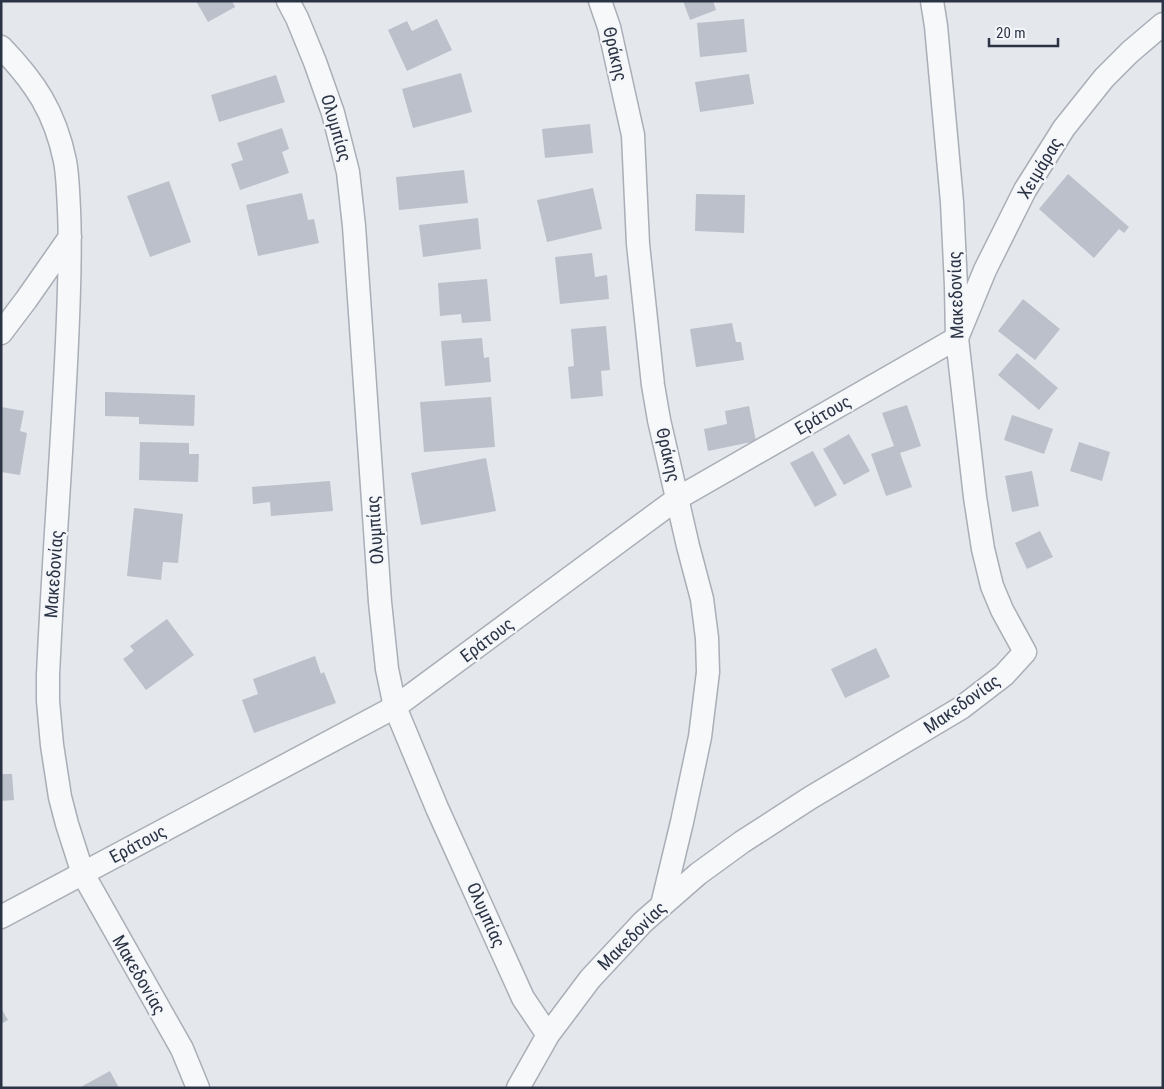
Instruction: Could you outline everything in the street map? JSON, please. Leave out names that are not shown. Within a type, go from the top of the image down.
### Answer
[{"type":"street","name":"Ολυμπίας","points":[[288,1],[316,62],[333,113],[348,172],[354,226],[380,602],[386,669],[395,707],[523,998],[548,1036]]},
{"type":"street","name":"Θράκης","points":[[600,1],[610,27],[633,135],[638,244],[653,385],[659,420],[702,598],[707,638],[708,672],[700,738],[662,905]]},
{"type":"street","name":"Μακεδονίας","points":[[518,1088],[548,1036],[590,979],[618,947],[698,874],[742,842],[810,798],[894,749],[976,697],[1004,675],[1025,652],[996,598],[983,550],[975,497],[957,338],[952,202],[936,26],[932,1]]},
{"type":"street","name":"Χειμάρας","points":[[957,338],[1010,220],[1064,128],[1104,78],[1130,52],[1163,24]]},
{"type":"street","name":"Μακεδονίας","points":[[4,55],[34,84],[54,121],[67,173],[70,280],[63,433],[51,609],[48,701],[60,797],[82,874],[182,1049],[198,1088]]},
{"type":"street","points":[[1,333],[70,237]]},
{"type":"street","name":"Εράτους","points":[[1,917],[395,707],[678,498],[957,338]]},
{"type":"building","points":[[196,1],[232,1],[235,7],[208,22]]},
{"type":"building","points":[[683,1],[713,1],[716,10],[690,20]]},
{"type":"building","points":[[437,19],[452,50],[407,71],[388,30],[407,21],[412,31]]},
{"type":"building","points":[[744,19],[747,52],[700,57],[697,23]]},
{"type":"building","points":[[461,73],[472,112],[413,128],[402,89]]},
{"type":"building","points":[[749,74],[754,104],[700,112],[695,82]]},
{"type":"building","points":[[276,75],[285,102],[219,122],[211,95]]},
{"type":"building","points":[[590,124],[593,153],[545,158],[542,129]]},
{"type":"building","points":[[282,128],[289,149],[282,152],[289,173],[240,190],[231,164],[243,160],[237,143]]},
{"type":"building","points":[[464,170],[468,203],[399,210],[396,177]]},
{"type":"building","points":[[1068,174],[1129,227],[1124,233],[1119,229],[1094,258],[1039,209]]},
{"type":"building","points":[[169,181],[191,242],[150,257],[127,196]]},
{"type":"building","points":[[593,188],[602,229],[547,242],[537,200]]},
{"type":"building","points":[[302,193],[308,220],[314,219],[319,243],[258,256],[246,205]]},
{"type":"building","points":[[696,194],[745,195],[744,233],[695,231]]},
{"type":"building","points":[[478,218],[481,249],[423,257],[419,225]]},
{"type":"building","points":[[592,253],[595,277],[607,275],[609,299],[560,304],[555,257]]},
{"type":"building","points":[[487,279],[491,321],[462,323],[461,314],[440,316],[438,283]]},
{"type":"building","points":[[1023,299],[1060,329],[1035,360],[998,331]]},
{"type":"building","points":[[732,323],[736,342],[741,342],[744,360],[696,367],[690,329]]},
{"type":"building","points":[[606,326],[610,370],[601,371],[603,396],[571,399],[568,367],[574,366],[571,329]]},
{"type":"building","points":[[482,338],[484,358],[489,357],[491,382],[445,386],[441,341]]},
{"type":"building","points":[[1017,353],[1058,388],[1039,410],[998,375]]},
{"type":"building","points":[[105,392],[195,395],[194,426],[139,424],[139,417],[105,416]]},
{"type":"building","points":[[491,397],[495,447],[424,452],[420,402]]},
{"type":"building","points":[[907,405],[921,446],[900,453],[912,487],[886,496],[871,454],[894,446],[882,413]]},
{"type":"building","points":[[749,406],[756,441],[708,451],[704,429],[727,424],[725,411]]},
{"type":"building","points":[[1,407],[24,411],[20,431],[27,433],[20,475],[1,472]]},
{"type":"building","points":[[1012,415],[1053,429],[1044,454],[1004,440]]},
{"type":"building","points":[[849,434],[870,471],[844,485],[823,449]]},
{"type":"building","points":[[140,442],[189,443],[189,454],[199,454],[198,482],[139,480]]},
{"type":"building","points":[[1079,442],[1110,452],[1102,481],[1070,471]]},
{"type":"building","points":[[813,451],[837,495],[815,507],[790,463]]},
{"type":"building","points":[[486,458],[496,511],[421,525],[411,473]]},
{"type":"building","points":[[1032,471],[1039,506],[1012,512],[1005,476]]},
{"type":"building","points":[[330,481],[333,511],[271,516],[270,502],[253,504],[252,487]]},
{"type":"building","points":[[134,508],[183,514],[178,563],[163,562],[161,580],[127,576]]},
{"type":"building","points":[[1040,531],[1053,557],[1027,569],[1015,543]]},
{"type":"building","points":[[167,619],[194,655],[146,690],[123,659],[134,651],[130,646]]},
{"type":"building","points":[[876,648],[890,677],[845,698],[831,669]]},
{"type":"building","points":[[315,656],[321,674],[324,672],[336,703],[254,733],[242,700],[258,694],[253,679]]},
{"type":"building","points":[[1,774],[12,774],[14,800],[1,801]]},
{"type":"building","points":[[1,1008],[8,1020],[1,1024]]},
{"type":"building","points":[[110,1071],[119,1088],[79,1088]]}]
